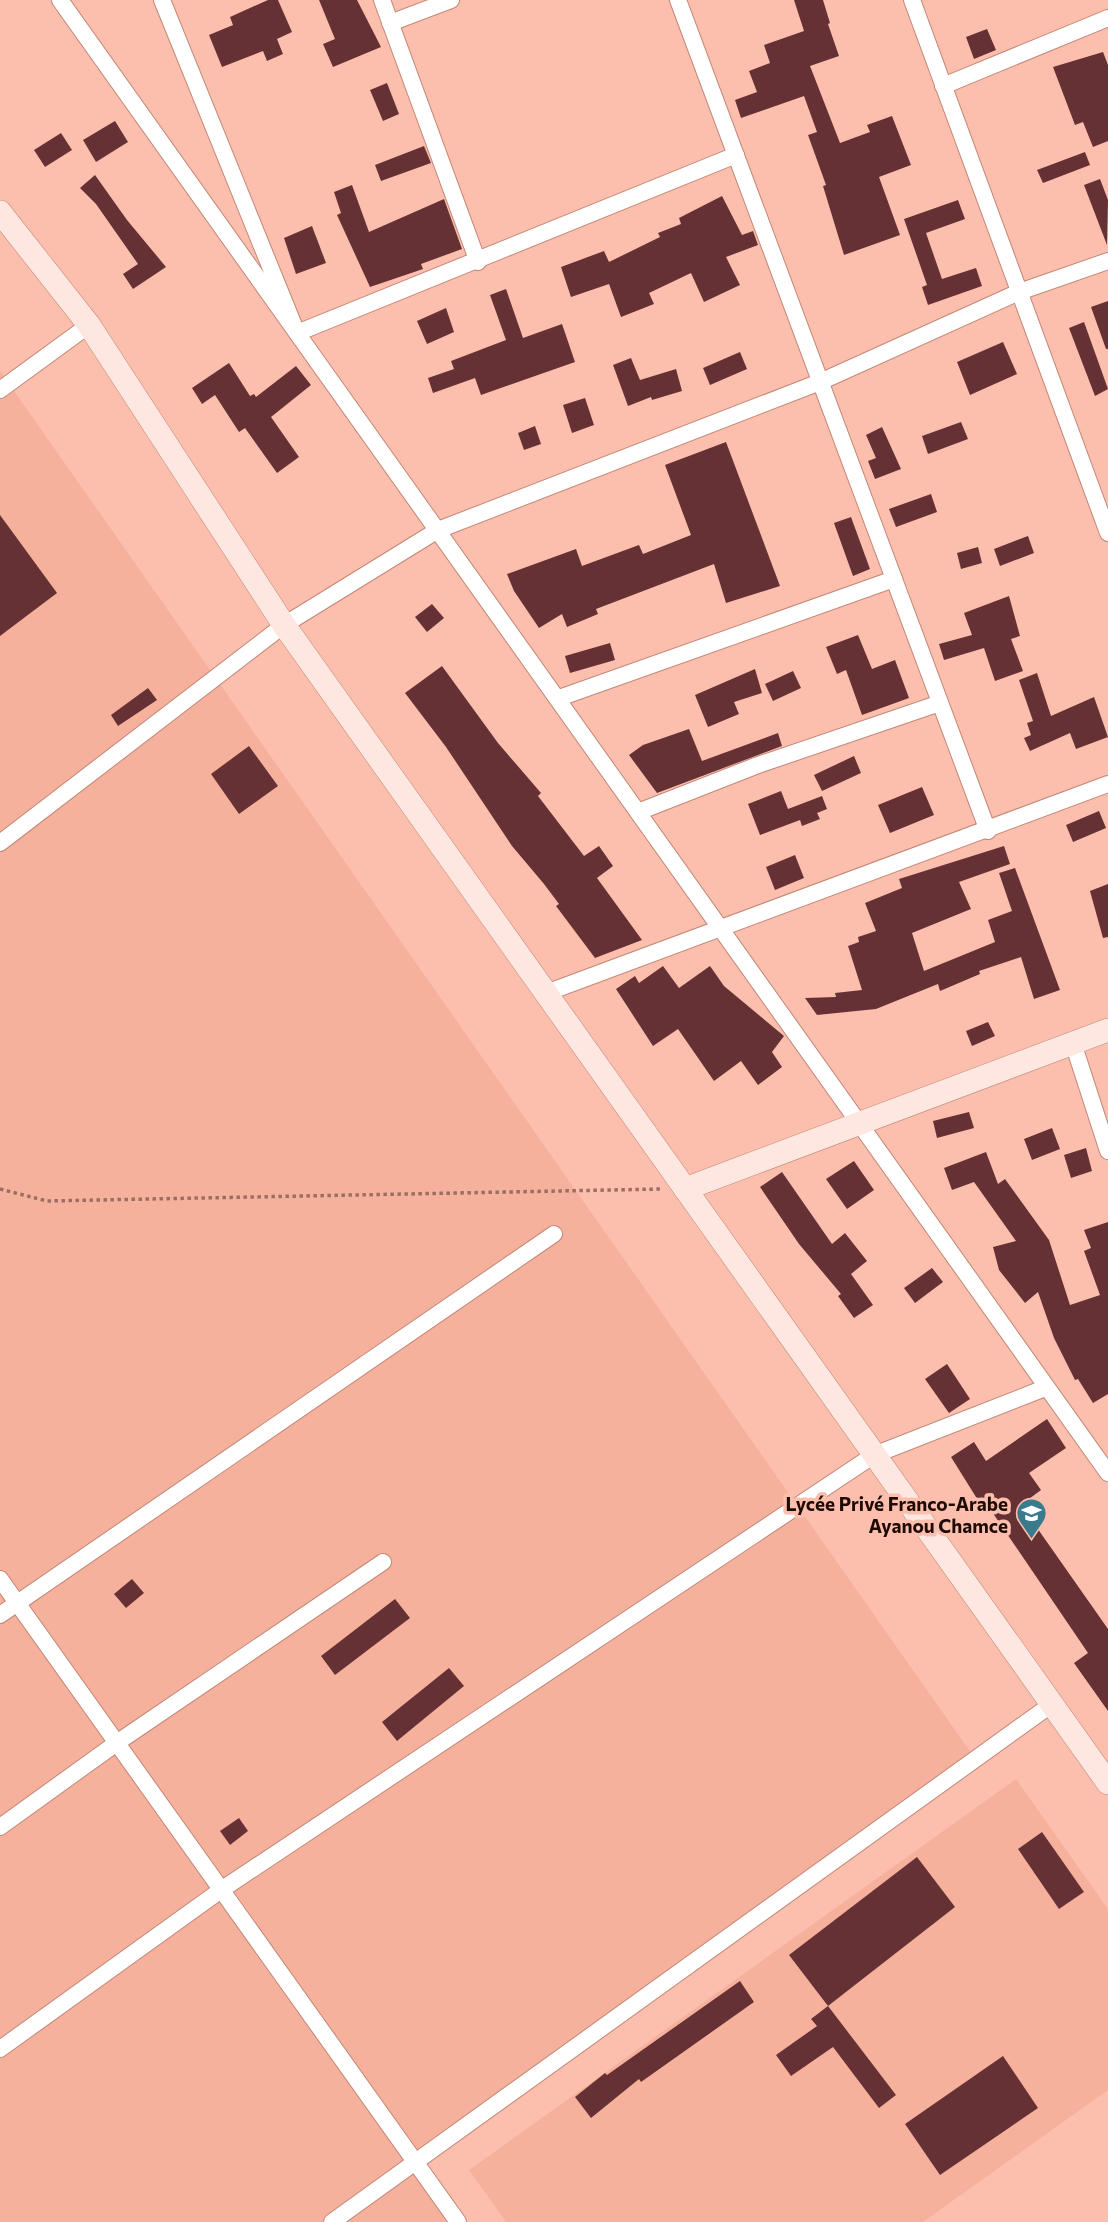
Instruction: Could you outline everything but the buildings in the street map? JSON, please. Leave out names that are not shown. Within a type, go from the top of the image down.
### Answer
[{"type":"street","points":[[60,0],[1108,1473]]},
{"type":"street","points":[[162,0],[297,333]]},
{"type":"street","points":[[382,0],[478,262]]},
{"type":"street","points":[[390,23],[451,0]]},
{"type":"street","points":[[678,0],[988,831]]},
{"type":"street","points":[[912,0],[1019,292],[1103,507],[1108,533]]},
{"type":"street","points":[[943,86],[1108,18]]},
{"type":"street","points":[[297,333],[478,262],[736,155]]},
{"type":"street","points":[[0,212],[89,325],[284,625],[1107,1778]]},
{"type":"street","points":[[0,843],[284,625],[438,530],[820,382],[1019,292],[1108,261]]},
{"type":"street","points":[[0,390],[89,325]]},
{"type":"street","points":[[559,698],[894,579]]},
{"type":"street","points":[[638,812],[758,765],[940,703]]},
{"type":"street","points":[[546,993],[988,831],[1108,784]]},
{"type":"street","points":[[685,1189],[1108,1030]]},
{"type":"street","points":[[1073,1043],[1108,1151]]},
{"type":"street","points":[[0,1615],[554,1234]]},
{"type":"street","points":[[0,2049],[221,1890],[874,1455],[1045,1388]]},
{"type":"street","points":[[0,1827],[118,1742],[383,1562]]},
{"type":"street","points":[[0,1579],[458,2222]]},
{"type":"street","points":[[332,2222],[974,1757],[1052,1704]]},
{"type":"path","points":[[0,1189],[47,1201],[685,1189]]},
{"type":"shaded area","points":[[0,371],[974,1757],[416,2162],[458,2222],[0,2222]]},
{"type":"shaded area","points":[[1016,1779],[1108,1909],[1108,2090],[923,2222],[506,2222],[469,2170]]},
{"type":"place","name":"Lycée Privé Franco-Arabe Ayanou Chamce","points":[[1031,1541]]}]
